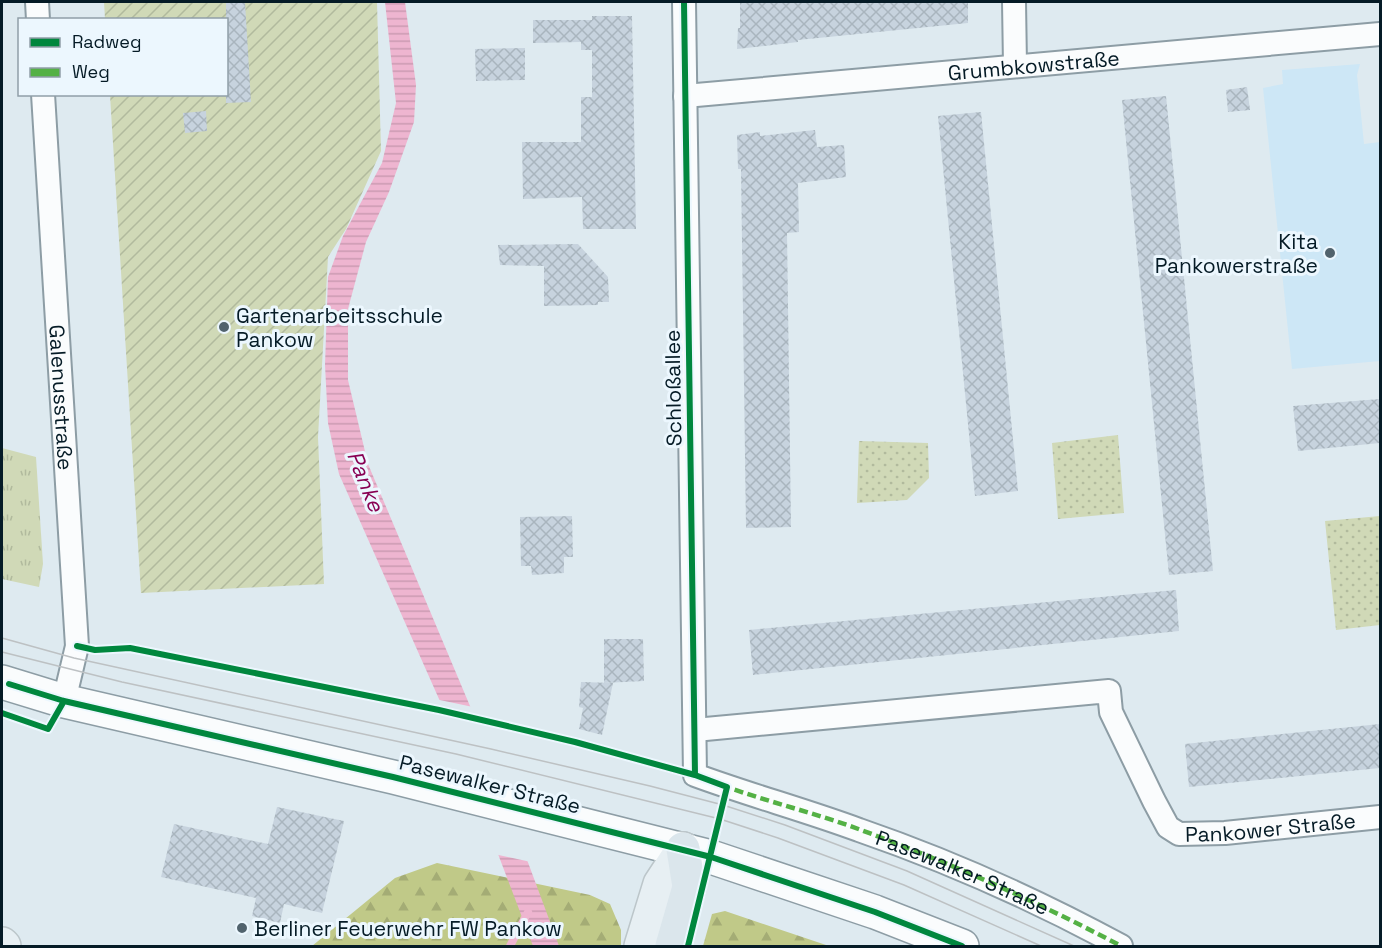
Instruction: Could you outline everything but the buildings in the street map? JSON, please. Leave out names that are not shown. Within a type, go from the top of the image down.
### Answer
[{"type":"highway","points":[[672,946],[689,887],[682,849]]},
{"type":"main road","name":"Pasewalker Straße","points":[[2,682],[64,701],[513,806],[682,849],[875,912],[962,946]]},
{"type":"main road","points":[[641,946],[660,884],[682,849]]},
{"type":"street","points":[[37,2],[38,18]]},
{"type":"street","name":"Schloßallee","points":[[684,2],[695,775]]},
{"type":"street","points":[[1014,2],[1015,65]]},
{"type":"street","name":"Grumbkowstraße","points":[[685,96],[1380,34]]},
{"type":"street","name":"Galenusstraße","points":[[43,96],[77,646],[64,701]]},
{"type":"street","name":"Pankower Straße","points":[[695,730],[1109,692],[1111,712],[1154,801],[1168,827],[1179,834],[1236,832],[1380,817]]},
{"type":"street","name":"Pasewalker Straße","points":[[695,775],[860,830],[923,855],[1000,886],[1121,946]]},
{"type":"shaded area","name":"Kita Pankowerstraße","points":[[1360,64],[1357,75],[1364,144],[1380,142],[1380,361],[1292,369],[1263,88],[1283,84],[1282,70]]},
{"type":"green space","name":"Gartenarbeitsschule Pankow","points":[[104,2],[377,2],[381,151],[346,229],[328,257],[318,437],[324,584],[141,593],[110,96],[228,96],[228,18],[105,18]]},
{"type":"green space","points":[[1118,435],[1124,513],[1058,519],[1052,443]]},
{"type":"green space","points":[[859,441],[928,443],[929,478],[907,500],[857,503]]},
{"type":"green space","points":[[2,448],[36,457],[43,564],[39,587],[2,579]]},
{"type":"green space","points":[[1380,516],[1380,625],[1336,630],[1325,521]]},
{"type":"green space","points":[[437,863],[590,895],[610,904],[621,930],[621,946],[312,946],[395,878]]},
{"type":"green space","points":[[725,911],[829,946],[703,946],[712,914]]},
{"type":"water","name":"Panke","points":[[385,2],[405,2],[416,85],[414,122],[389,192],[366,242],[348,309],[348,380],[368,464],[470,706],[559,946],[533,946],[439,699],[339,474],[328,423],[325,365],[328,277],[343,236],[382,163],[396,103]]},
{"type":"pier","points":[[435,699],[473,707],[531,862],[494,854]]},
{"type":"waterway","points":[[510,946],[528,912]]},
{"type":"tram line","points":[[2,638],[74,658],[491,749],[723,805],[785,825],[907,871],[1074,946]]},
{"type":"tram line","points":[[2,652],[122,682],[456,754],[720,819],[904,885],[1041,946]]},
{"type":"marked path","points":[[722,785],[844,824],[928,856],[1026,899],[1121,946]]},
{"type":"cycle path","points":[[684,2],[695,775]]},
{"type":"cycle path","points":[[77,646],[95,650],[130,648],[439,710],[575,742],[695,775],[727,787],[688,946]]},
{"type":"cycle path","points":[[9,684],[64,701],[393,777],[711,857],[875,912],[962,946]]},
{"type":"cycle path","points":[[2,713],[48,729],[64,701]]},
{"type":"place","name":"Kita Pankowerstraße","points":[[1330,253]]},
{"type":"place","name":"Gartenarbeitsschule Pankow","points":[[224,327]]},
{"type":"place","name":"Berliner Feuerwehr FW Pankow","points":[[242,928]]}]
